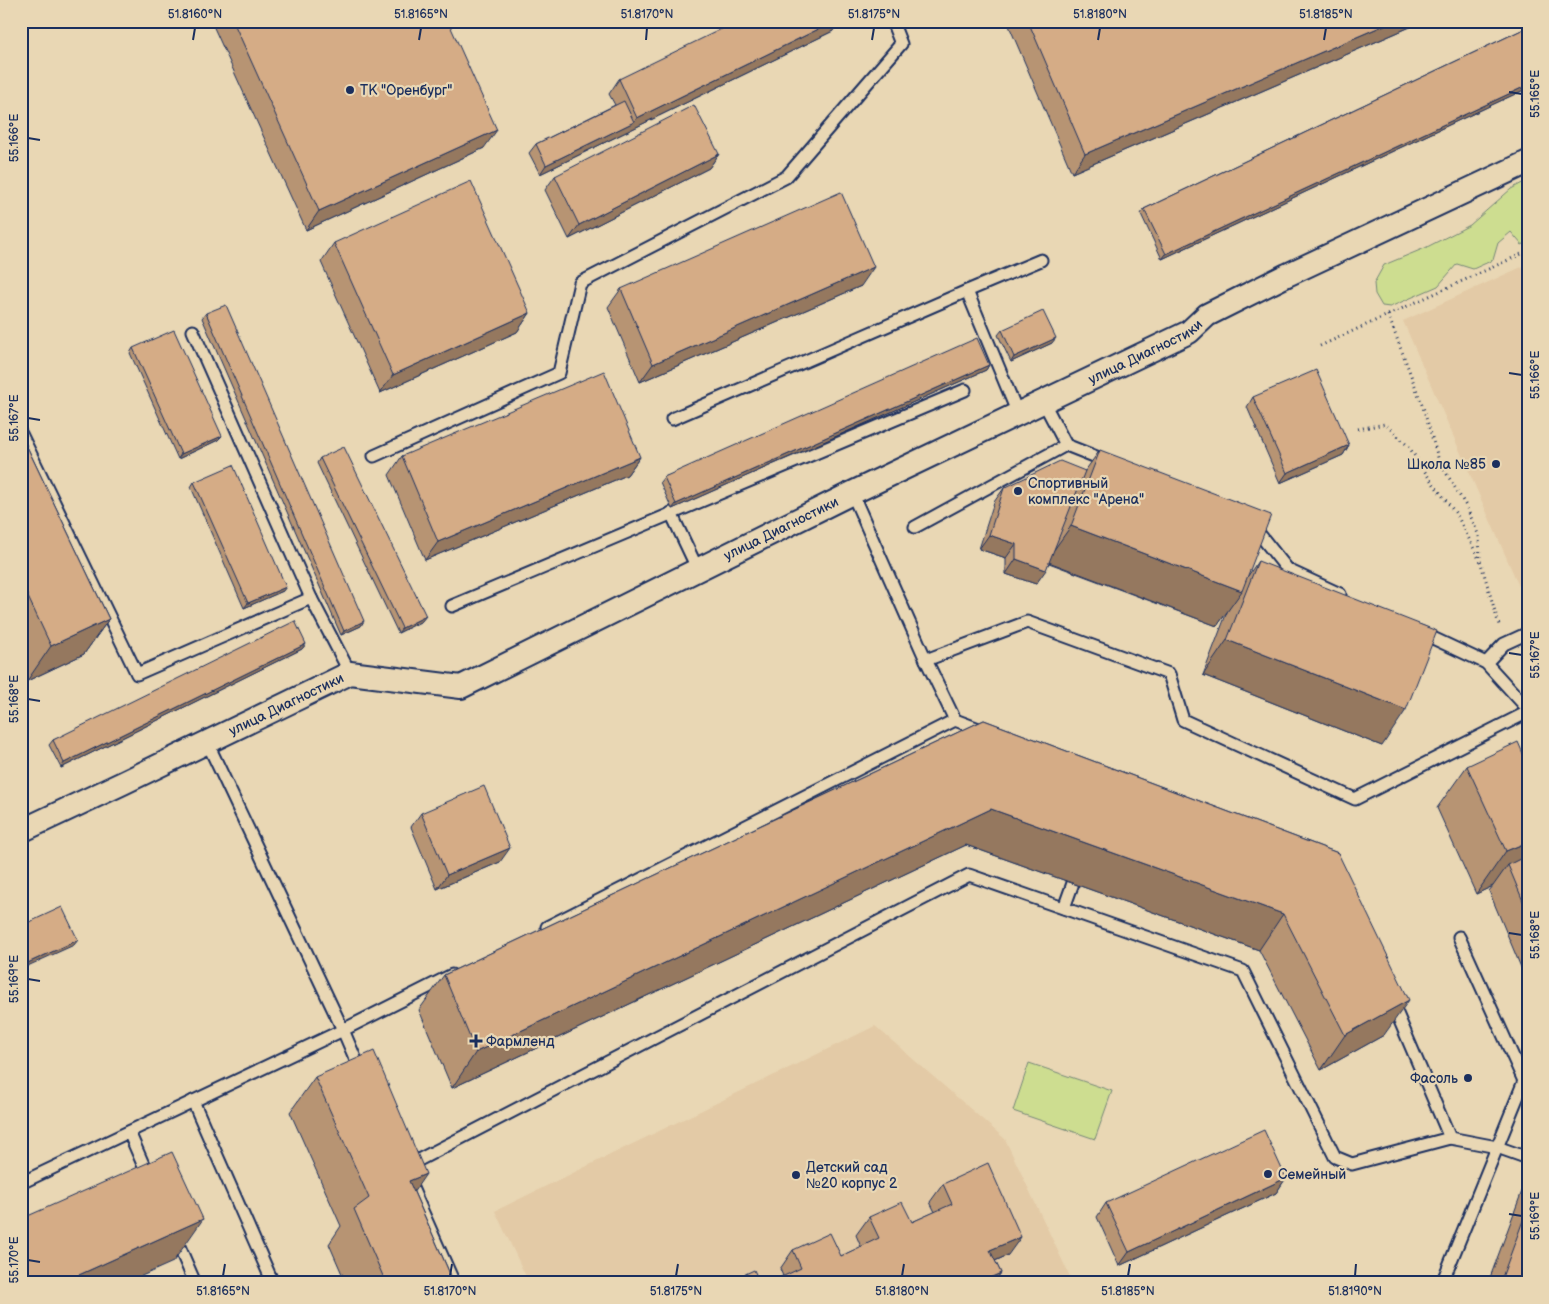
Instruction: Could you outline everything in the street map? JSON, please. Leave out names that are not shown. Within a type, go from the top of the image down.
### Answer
[{"type":"street","name":"улица Диагностики","points":[[21,831],[350,673],[461,687],[852,494],[1189,332],[1207,315],[1287,275],[1528,162]]},
{"type":"lane","points":[[374,456],[559,373],[580,283],[786,176],[901,44],[892,21]]},
{"type":"lane","points":[[672,419],[1041,260]]},
{"type":"lane","points":[[967,292],[1018,414]]},
{"type":"lane","points":[[193,331],[311,598],[350,673]]},
{"type":"lane","points":[[452,606],[965,390]]},
{"type":"lane","points":[[1044,401],[1066,444],[1120,466]]},
{"type":"lane","points":[[21,434],[137,674],[311,598]]},
{"type":"lane","points":[[914,527],[1066,444]]},
{"type":"lane","points":[[852,494],[926,660],[955,720],[992,734]]},
{"type":"lane","points":[[671,513],[698,570]]},
{"type":"lane","points":[[1246,516],[1288,570],[1348,598]]},
{"type":"lane","points":[[926,660],[1027,622],[1170,674],[1183,720],[1355,799],[1528,710],[1486,663],[1408,627]]},
{"type":"lane","points":[[1486,663],[1504,644],[1528,633]]},
{"type":"lane","points":[[538,931],[955,720]]},
{"type":"lane","points":[[207,742],[365,1082]]},
{"type":"lane","points":[[454,1283],[401,1164],[969,875],[1243,971],[1335,1157],[1352,1164],[1450,1138],[1497,1147],[1528,1158]]},
{"type":"lane","points":[[1064,908],[1073,883]]},
{"type":"lane","points":[[1442,1283],[1524,1080],[1460,937]]},
{"type":"lane","points":[[21,1183],[342,1030],[458,972]]},
{"type":"lane","points":[[1389,994],[1450,1138]]},
{"type":"lane","points":[[193,1101],[273,1283]]},
{"type":"lane","points":[[129,1132],[152,1185]]},
{"type":"lane","points":[[172,1230],[195,1283]]},
{"type":"path","points":[[1320,346],[1528,251]]},
{"type":"path","points":[[1388,315],[1422,407],[1439,461],[1466,506],[1479,536],[1480,560]]},
{"type":"path","points":[[1358,429],[1385,424],[1410,447],[1429,478],[1457,515],[1480,560],[1504,644]]},
{"type":"shaded area","name":"Школа №85","points":[[1528,264],[1528,607],[1403,321]]},
{"type":"shaded area","name":"Детский сад №20 корпус 2","points":[[875,1026],[1005,1139],[1073,1283],[529,1283],[495,1211]]},
{"type":"green space","points":[[1528,180],[1528,242],[1522,245],[1511,232],[1498,243],[1493,260],[1473,269],[1457,264],[1438,286],[1390,307],[1382,306],[1375,294],[1374,283],[1384,265],[1425,248],[1470,225],[1511,189]]},
{"type":"green space","points":[[1029,1063],[1112,1091],[1095,1139],[1013,1111]]},
{"type":"building","name":"ТК \"Оренбург\"","points":[[233,21],[448,21],[497,130],[319,211]]},
{"type":"building","points":[[738,21],[835,21],[637,118],[619,79]]},
{"type":"building","points":[[1028,21],[1394,21],[1085,154]]},
{"type":"building","points":[[1528,27],[1528,85],[1166,254],[1144,209]]},
{"type":"building","points":[[624,101],[634,122],[546,165],[536,144]]},
{"type":"building","points":[[694,105],[719,154],[579,225],[555,176]]},
{"type":"building","points":[[471,181],[530,313],[393,375],[334,243]]},
{"type":"building","points":[[841,192],[874,267],[653,364],[621,289]]},
{"type":"building","points":[[226,305],[364,621],[344,631],[206,313]]},
{"type":"building","points":[[1043,311],[1056,338],[1014,357],[1002,330]]},
{"type":"building","points":[[174,330],[222,436],[181,454],[133,348]]},
{"type":"building","points":[[977,338],[989,365],[676,504],[664,477]]},
{"type":"building","points":[[1316,370],[1349,445],[1287,473],[1253,397]]},
{"type":"building","points":[[604,371],[640,457],[438,542],[402,456]]},
{"type":"building","points":[[21,434],[109,619],[51,646],[21,582]]},
{"type":"building","points":[[344,447],[426,616],[402,628],[320,458]]},
{"type":"building","points":[[1100,450],[1271,515],[1242,591],[1071,526]]},
{"type":"building","points":[[1060,461],[1085,471],[1046,570],[1016,559],[1016,544],[989,535],[1004,488]]},
{"type":"building","points":[[233,465],[286,587],[248,603],[194,482]]},
{"type":"building","points":[[1258,561],[1437,631],[1406,710],[1227,640]]},
{"type":"building","points":[[295,621],[306,644],[64,763],[53,740]]},
{"type":"building","points":[[984,720],[1338,853],[1409,1000],[1345,1035],[1283,914],[991,809],[476,1052],[444,975]]},
{"type":"building","points":[[1518,742],[1528,765],[1528,842],[1506,851],[1467,766]]},
{"type":"building","points":[[484,786],[510,848],[447,875],[421,813]]},
{"type":"building","points":[[1528,855],[1528,913],[1508,865]]},
{"type":"building","points":[[62,907],[78,940],[21,966],[21,926]]},
{"type":"building","points":[[374,1051],[426,1174],[409,1181],[454,1283],[386,1283],[354,1209],[369,1198],[315,1077]]},
{"type":"building","points":[[1264,1130],[1286,1178],[1129,1252],[1106,1203]]},
{"type":"building","points":[[172,1152],[203,1219],[61,1283],[21,1283],[21,1219]]},
{"type":"building","points":[[988,1163],[1021,1237],[990,1250],[1001,1273],[978,1283],[769,1283],[801,1268],[793,1250],[830,1233],[841,1256],[879,1238],[869,1217],[902,1202],[912,1222],[952,1204],[943,1184]]},
{"type":"building","points":[[1528,1207],[1528,1283],[1500,1283]]},
{"type":"building","points":[[754,1270],[760,1283],[726,1283]]},
{"type":"place","name":"ТК \"Оренбург\"","points":[[350,90]]},
{"type":"place","name":"Школа №85","points":[[1496,464]]},
{"type":"place","name":"Спортивный комплекс \"Арена\"","points":[[1018,491]]},
{"type":"place","name":"Фармленд","points":[[476,1041]]},
{"type":"place","name":"Фасоль","points":[[1468,1078]]},
{"type":"place","name":"Семейный","points":[[1268,1174]]},
{"type":"place","name":"Детский сад №20 корпус 2","points":[[796,1175]]}]
